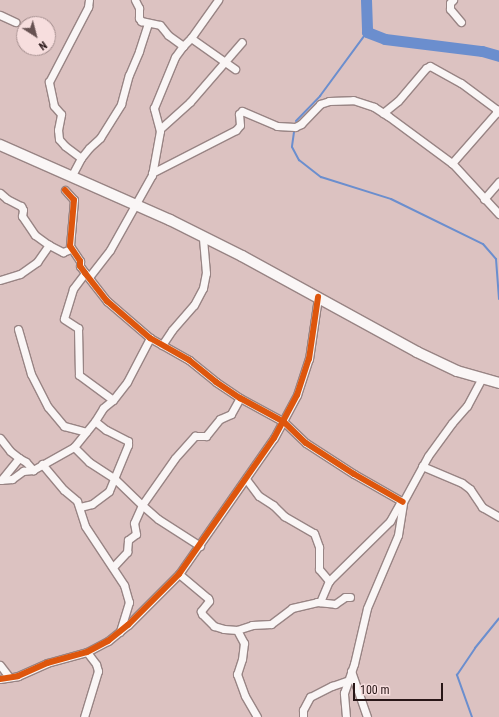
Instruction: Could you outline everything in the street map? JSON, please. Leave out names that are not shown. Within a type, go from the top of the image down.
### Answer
[{"type":"main road","points":[[0,145],[135,206],[170,220],[318,297],[417,352],[457,371],[499,383]]},
{"type":"street","points":[[81,158],[65,146],[59,139],[58,130],[62,114],[53,103],[49,82],[88,7],[89,0]]},
{"type":"street","points":[[135,0],[140,8],[139,18],[160,25],[168,35],[183,46]]},
{"type":"street","points":[[114,400],[79,375],[78,328],[64,319],[73,289],[110,250],[152,173],[160,129],[154,108],[175,57],[191,38],[218,0]]},
{"type":"street","points":[[452,0],[450,3],[450,9],[461,22]]},
{"type":"street","points":[[0,16],[15,22]]},
{"type":"street","points":[[71,177],[81,158],[100,138],[121,104],[129,75],[139,51],[148,22]]},
{"type":"street","points":[[191,38],[235,68]]},
{"type":"street","points":[[160,129],[190,102],[242,42]]},
{"type":"street","points":[[384,113],[398,101],[426,68],[430,66],[461,83],[496,109],[496,113],[452,164]]},
{"type":"street","points":[[152,173],[236,130],[240,125],[239,114],[242,110],[277,126],[288,127],[301,124],[314,110],[329,101],[353,100],[374,107],[384,113],[452,164],[499,214]]},
{"type":"street","points":[[484,199],[499,182]]},
{"type":"street","points":[[66,190],[74,200],[70,243],[71,249],[80,261],[80,266],[107,301],[150,338],[189,360],[216,382],[240,398],[284,422],[306,443],[354,474],[402,502]]},
{"type":"street","points":[[0,193],[7,199],[20,206],[22,216],[35,235],[49,245],[63,252],[71,249]]},
{"type":"street","points":[[162,345],[172,330],[194,305],[203,288],[206,273],[203,237]]},
{"type":"street","points":[[0,280],[17,275],[37,262],[49,245]]},
{"type":"street","points":[[0,679],[23,675],[52,661],[87,652],[120,632],[179,574],[200,546],[284,422],[304,377],[309,358],[318,297]]},
{"type":"street","points":[[18,329],[31,374],[48,407],[64,426],[86,432]]},
{"type":"street","points":[[1,480],[10,480],[25,470],[33,470],[74,447],[103,408],[114,400],[131,376],[150,338]]},
{"type":"street","points":[[320,602],[328,581],[390,522],[431,450],[467,406],[482,378]]},
{"type":"street","points":[[113,566],[127,552],[128,540],[137,532],[134,522],[142,505],[176,458],[195,436],[208,434],[220,420],[235,410],[240,398]]},
{"type":"street","points":[[80,507],[92,504],[109,491],[128,449],[128,441],[106,430],[95,420]]},
{"type":"street","points":[[0,438],[10,451],[26,462],[33,470]]},
{"type":"street","points":[[74,447],[90,462],[115,479],[142,505],[168,526],[200,546]]},
{"type":"street","points":[[1,480],[20,458]]},
{"type":"street","points":[[42,464],[64,490],[75,499],[80,507],[85,526],[113,566],[128,594],[129,602],[120,632]]},
{"type":"street","points":[[422,466],[462,483],[470,489],[482,507],[499,517]]},
{"type":"street","points":[[246,479],[259,496],[273,505],[284,516],[314,533],[319,547],[319,569],[328,581]]},
{"type":"street","points":[[346,717],[344,693],[352,671],[367,608],[399,530],[402,502]]},
{"type":"street","points":[[179,574],[209,599],[201,611],[202,614],[217,628],[237,630],[252,625],[271,624],[289,609],[320,602],[335,604],[345,597],[350,597]]},
{"type":"street","points":[[237,630],[244,644],[237,674],[245,696],[257,717]]},
{"type":"street","points":[[84,717],[98,671],[96,664],[87,652]]},
{"type":"street","points":[[0,665],[9,677]]},
{"type":"street","points":[[352,671],[367,717]]},
{"type":"street","points":[[303,717],[303,710],[310,698],[332,686],[349,680]]},
{"type":"waterway","points":[[366,0],[367,32],[385,39],[482,51],[499,56]]},
{"type":"waterway","points":[[296,121],[320,96],[367,32]]},
{"type":"waterway","points":[[294,132],[292,147],[299,160],[321,177],[391,199],[483,244],[496,259],[499,299]]},
{"type":"waterway","points":[[472,717],[457,675],[475,648],[499,618]]},
{"type":"cycle path","points":[[65,190],[74,200],[70,246],[80,261],[80,266],[107,301],[150,338],[189,360],[216,382],[240,398],[284,422],[306,443],[354,474],[403,502]]},
{"type":"cycle path","points":[[0,679],[18,676],[47,663],[87,652],[108,641],[128,625],[179,574],[274,438],[297,395],[309,359],[318,297]]}]
